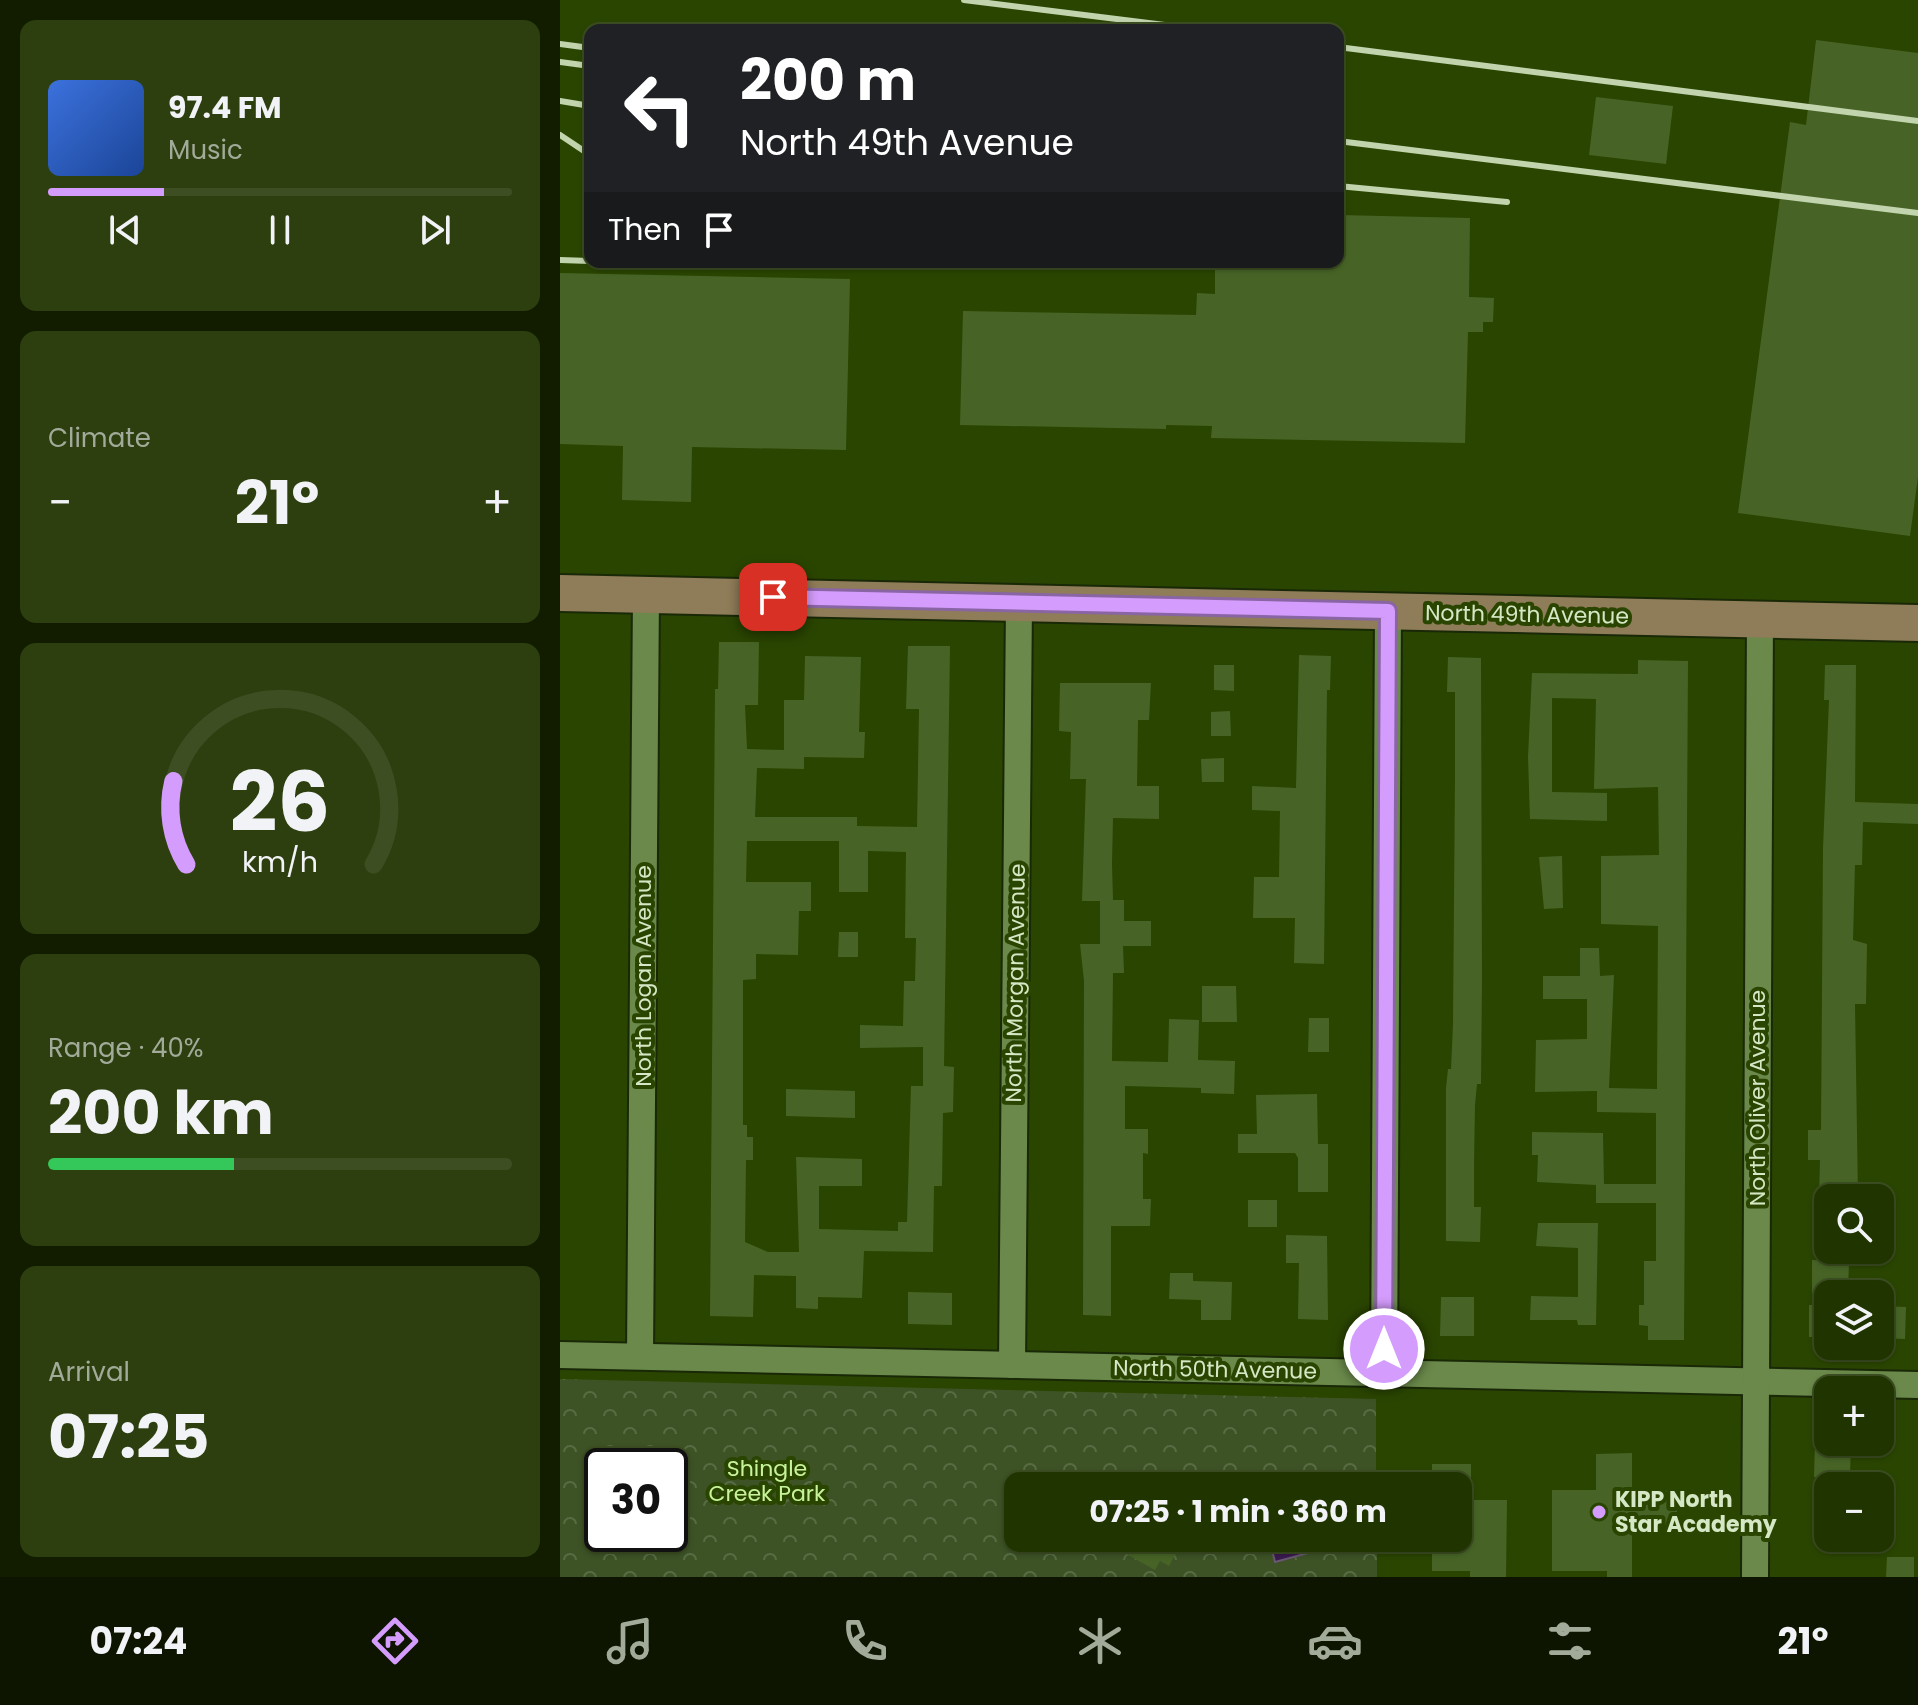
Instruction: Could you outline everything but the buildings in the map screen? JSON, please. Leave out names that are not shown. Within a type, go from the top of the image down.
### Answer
[{"type":"street","name":"North 49th Avenue","points":[[560,593],[1918,623]]},
{"type":"street","name":"North Logan Avenue","points":[[640,1356],[646,595]]},
{"type":"street","name":"North Morgan Avenue","points":[[1012,1365],[1019,602]]},
{"type":"street","points":[[1384,1373],[1388,611]]},
{"type":"street","name":"North Oliver Avenue","points":[[1755,1577],[1760,619]]},
{"type":"street","name":"North 50th Avenue","points":[[560,1355],[1918,1385]]},
{"type":"green space","name":"Shingle Creek Park","points":[[560,1379],[1376,1399],[1376,1472],[1004,1472],[1004,1552],[1377,1552],[1377,1577],[560,1577]]},
{"type":"water","points":[[1272,1552],[1308,1552],[1308,1553],[1275,1562]]},
{"type":"railway","points":[[964,0],[1157,24]]},
{"type":"railway","points":[[560,44],[584,47]]},
{"type":"railway","points":[[1344,48],[1918,121]]},
{"type":"railway","points":[[560,62],[584,65]]},
{"type":"railway","points":[[560,101],[584,105]]},
{"type":"railway","points":[[560,135],[584,151]]},
{"type":"railway","points":[[1344,142],[1918,213]]},
{"type":"railway","points":[[1344,187],[1507,202]]},
{"type":"railway","points":[[560,260],[584,261]]},
{"type":"place","name":"KIPP North Star Academy","points":[[1599,1512]]},
{"type":"route","points":[[773,597],[1388,611],[1384,1349]]}]
